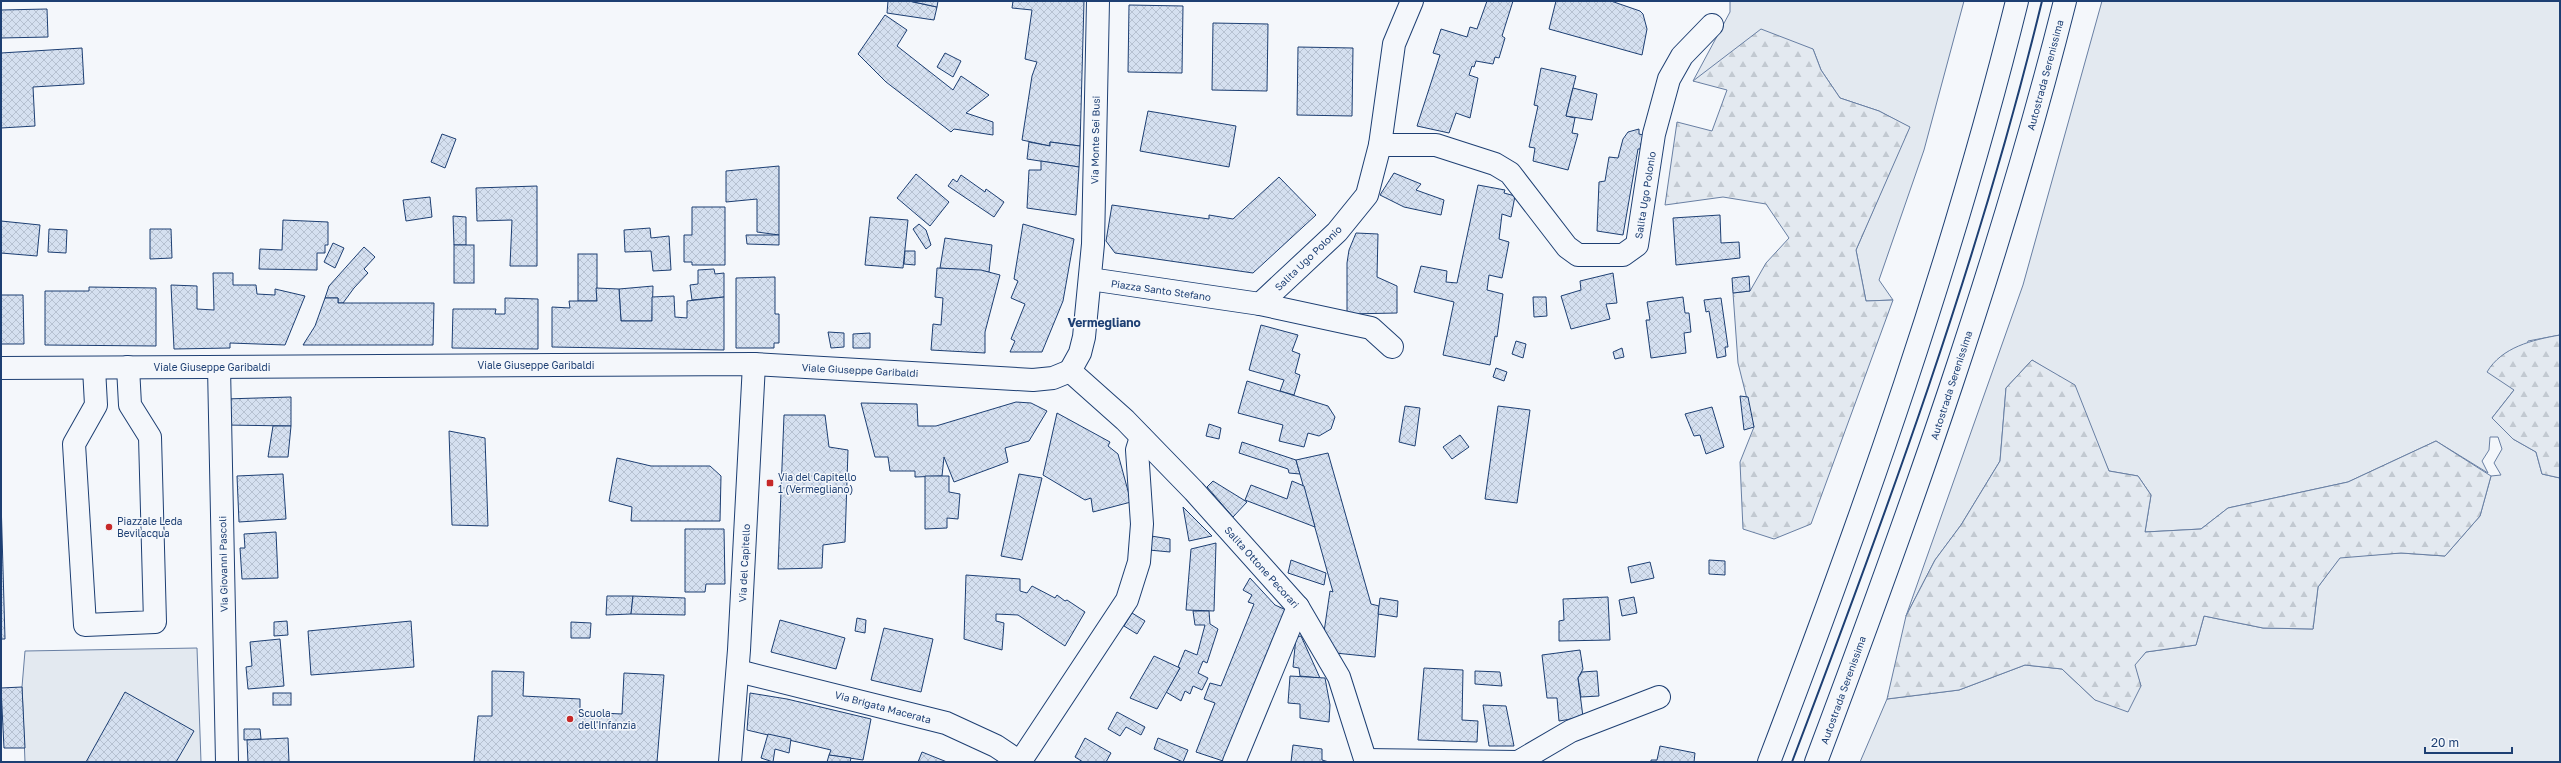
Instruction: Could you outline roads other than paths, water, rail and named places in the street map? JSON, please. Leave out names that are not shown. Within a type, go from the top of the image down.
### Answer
[{"type":"main road","name":"Via Monte Sei Busi","points":[[1090,279],[1093,244],[1098,1]]},
{"type":"main road","name":"Salita Ugo Polonio","points":[[1260,304],[1337,232],[1367,195],[1380,145],[1394,44],[1412,1]]},
{"type":"main road","points":[[1769,762],[1817,636],[1940,274],[1997,81],[2017,1]]},
{"type":"main road","name":"Autostrada Serenissima","points":[[1816,762],[1922,471],[1984,286],[2042,94],[2065,1]]},
{"type":"main road","name":"Salita Ugo Polonio","points":[[1380,145],[1436,145],[1495,164],[1510,173],[1567,247],[1578,255],[1622,255],[1637,245],[1654,134],[1668,79],[1682,56],[1712,25]]},
{"type":"main road","name":"Piazza Santo Stefano","points":[[1090,279],[1260,304],[1371,328],[1392,347]]},
{"type":"main road","points":[[1070,371],[1080,353],[1084,337],[1090,279]]},
{"type":"main road","name":"Viale Giuseppe Garibaldi","points":[[1,368],[754,364],[1034,380],[1053,378],[1070,371]]},
{"type":"main road","name":"Via del Capitello","points":[[730,762],[738,671],[754,364]]},
{"type":"main road","points":[[94,368],[96,405],[74,444],[85,625],[155,622],[150,437],[130,405],[128,367]]},
{"type":"main road","name":"Via Giovanni Pascoli","points":[[219,367],[227,762]]},
{"type":"main road","name":"Salita Ottone Pecorari","points":[[1070,371],[1142,437],[1194,491],[1298,607],[1339,677],[1366,761]]},
{"type":"main road","points":[[1020,762],[1127,600],[1138,562],[1142,524],[1137,450],[1142,437]]},
{"type":"main road","points":[[1234,762],[1298,607]]},
{"type":"main road","name":"Via Brigata Macerata","points":[[738,671],[946,723],[996,746],[1020,762]]},
{"type":"main road","points":[[1366,761],[1518,762],[1571,731],[1659,697]]},
{"type":"place","name":"Via del Capitello 1 (Vermegliano)","points":[[770,483]]},
{"type":"place","name":"Piazzale Leda Bevilacqua","points":[[109,527]]},
{"type":"place","name":"Scuola dell'Infanzia","points":[[570,719]]},
{"type":"district","name":"Vermegliano","points":[[1104,323]]}]
